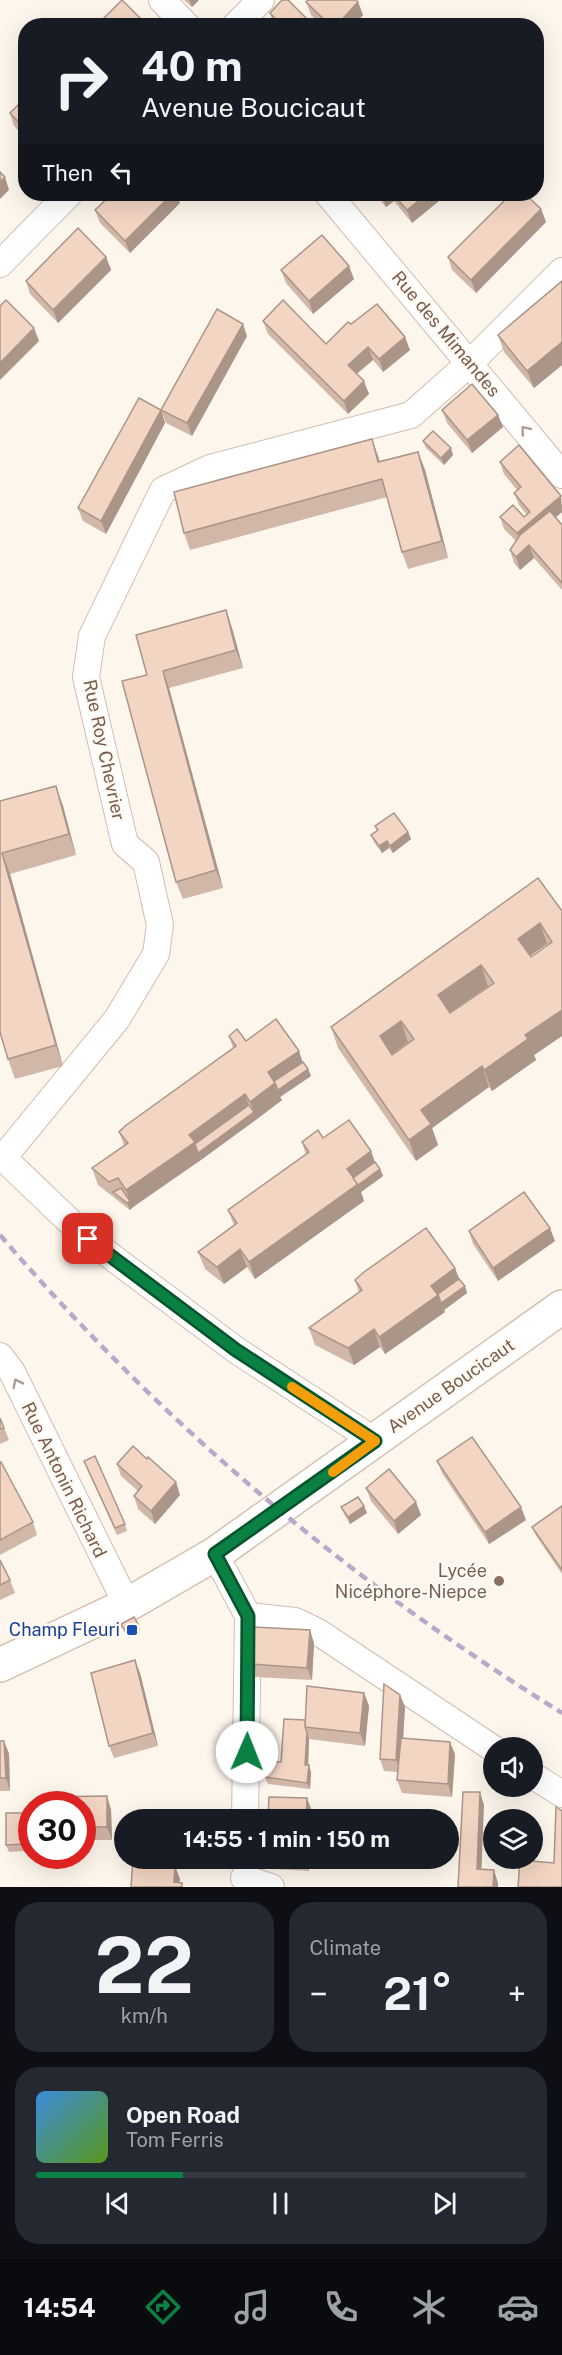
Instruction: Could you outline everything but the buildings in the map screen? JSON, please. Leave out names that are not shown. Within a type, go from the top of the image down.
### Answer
[{"type":"main road","name":"Avenue Boucicaut","points":[[0,1665],[127,1605],[215,1554],[562,1307]]},
{"type":"street","points":[[162,0],[179,18]]},
{"type":"street","points":[[243,18],[261,0]]},
{"type":"street","points":[[0,264],[62,201]]},
{"type":"street","name":"Rue des Mimandes","points":[[334,201],[562,475]]},
{"type":"street","name":"Rue Roy Chevrier","points":[[1,1157],[117,1020],[156,954],[160,925],[146,862],[125,844],[86,677],[92,636],[163,490],[210,468],[411,415],[471,363],[562,271]]},
{"type":"street","points":[[1,1157],[88,1239],[236,1350],[375,1441]]},
{"type":"street","name":"Rue Antonin Richard","points":[[0,1356],[12,1372],[127,1605]]},
{"type":"street","points":[[215,1554],[248,1616],[245,1809]]},
{"type":"street","points":[[248,1616],[295,1621],[318,1632],[483,1742]]},
{"type":"street","points":[[543,1782],[562,1794]]},
{"type":"street","points":[[244,1874],[271,1887]]},
{"type":"railway","points":[[0,1235],[127,1372],[262,1496],[407,1609],[562,1713]]},
{"type":"slow traffic","points":[[292,1387],[375,1441],[333,1472]]},
{"type":"place","name":"Lycée Nicéphore-Niepce","points":[[499,1581]]},
{"type":"place","name":"Champ Fleuri","points":[[132,1630]]},
{"type":"route","points":[[88,1239],[236,1350],[375,1441],[215,1554],[248,1616],[247,1752]]}]
